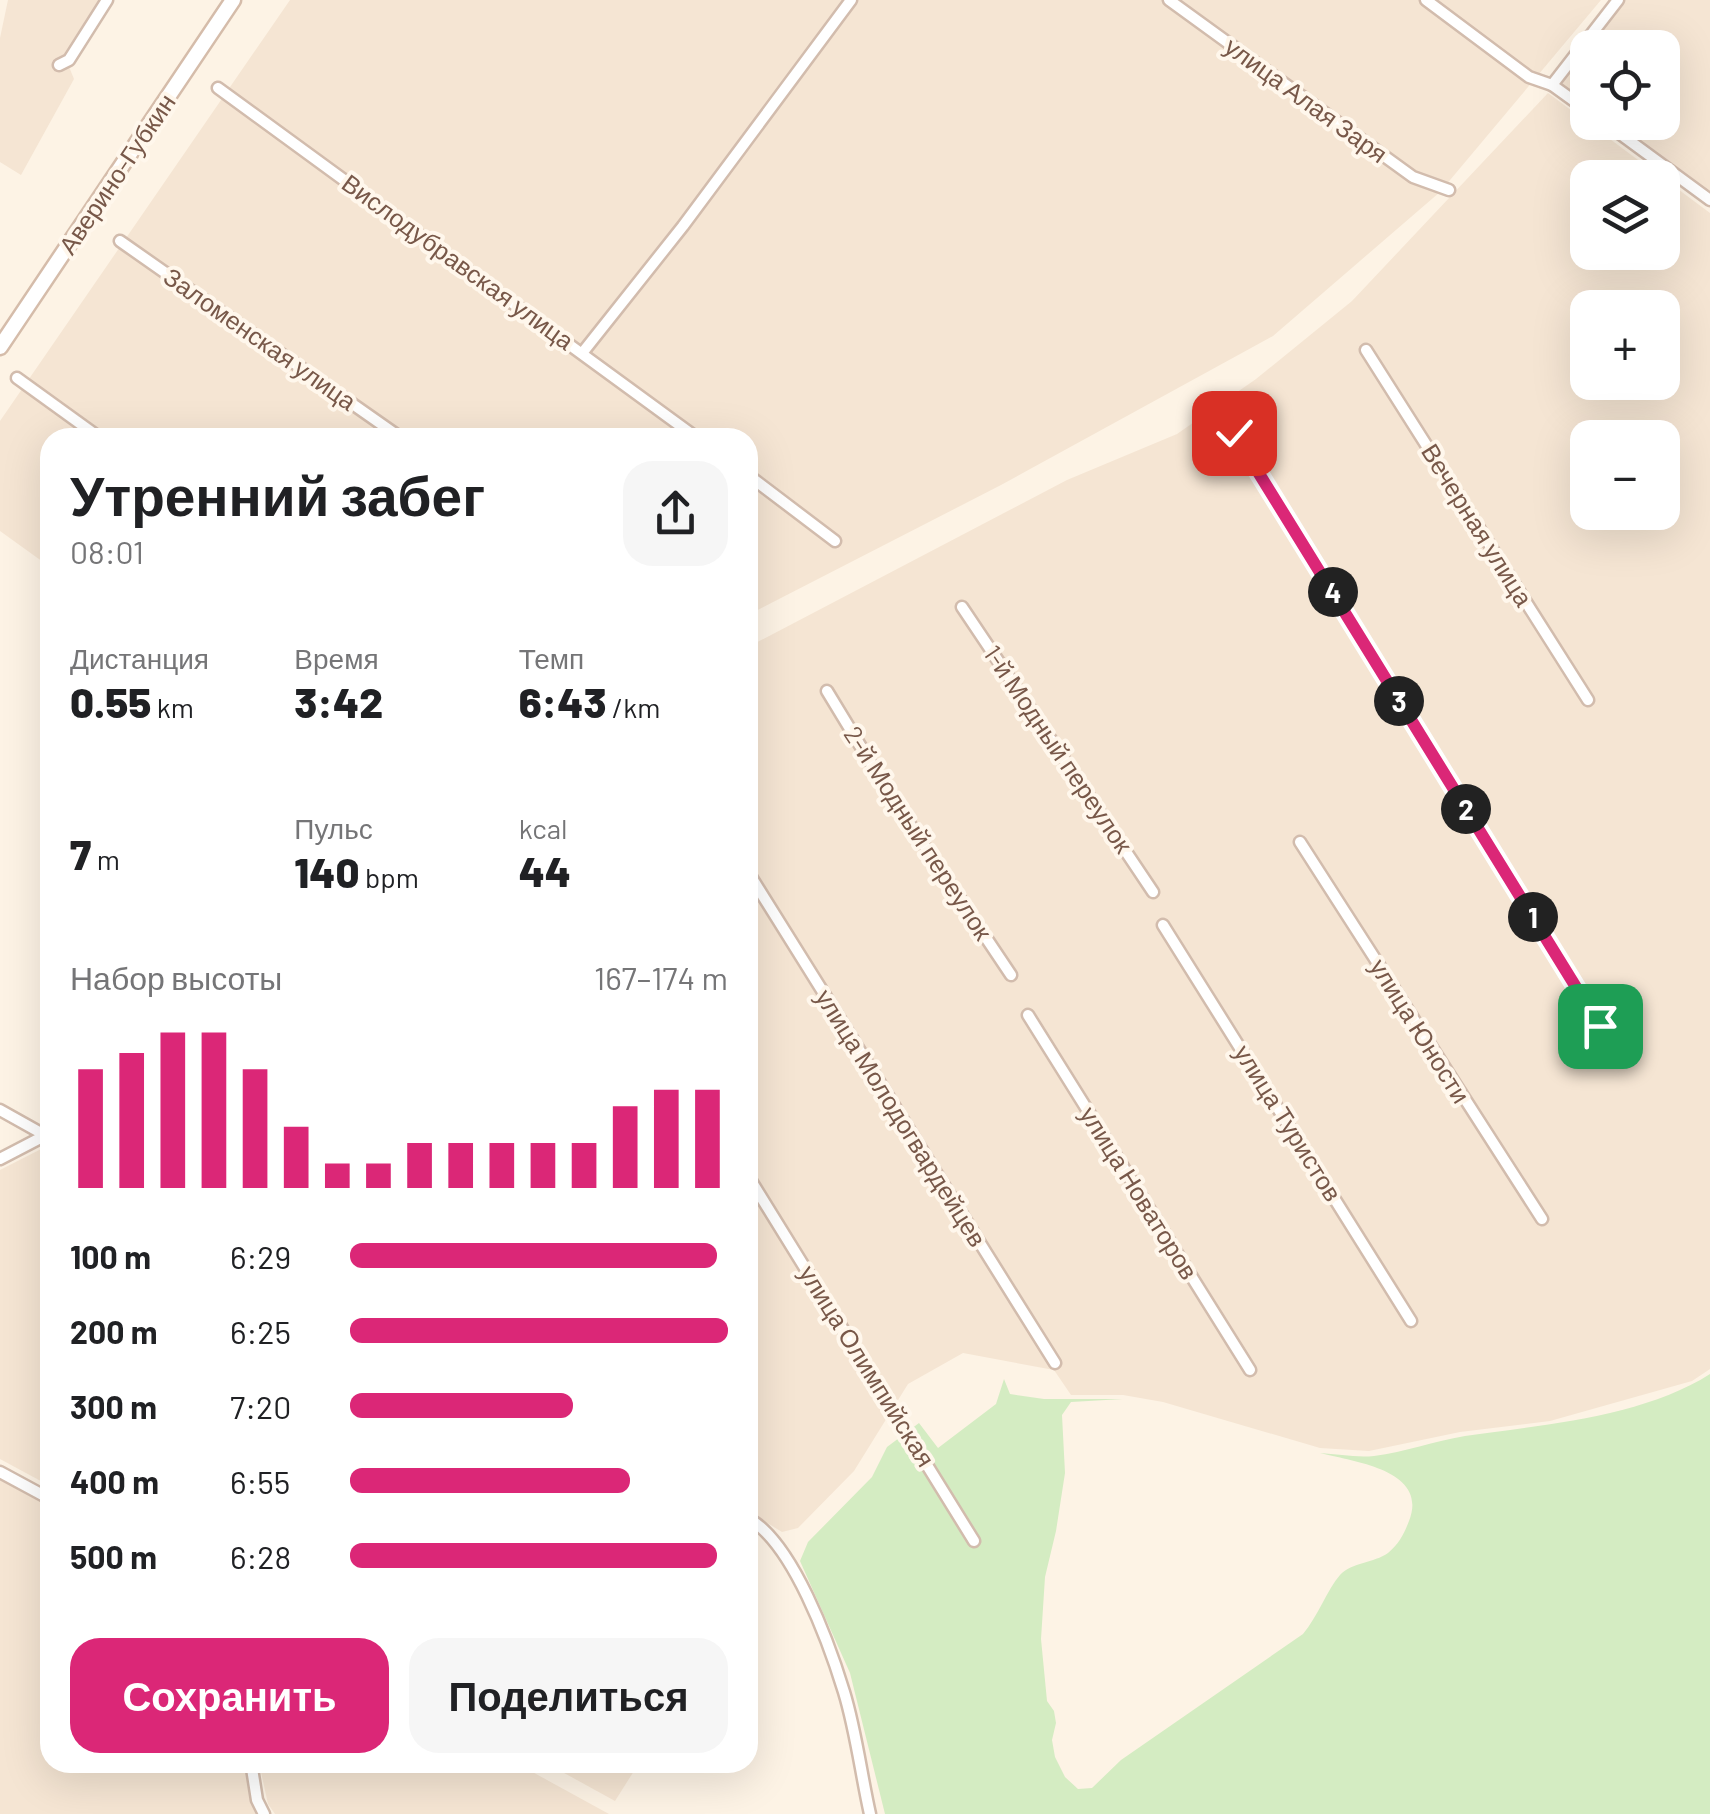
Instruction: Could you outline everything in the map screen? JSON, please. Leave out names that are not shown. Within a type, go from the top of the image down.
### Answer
[{"type":"main road","name":"Аверино-Губкин","points":[[0,347],[233,0]]},
{"type":"street","points":[[59,65],[69,60],[106,0]]},
{"type":"street","points":[[583,352],[694,212],[851,0]]},
{"type":"street","name":"улица Алая Заря","points":[[1169,0],[1413,177],[1450,190]]},
{"type":"street","points":[[1426,0],[1529,78],[1552,85],[1570,98]]},
{"type":"street","points":[[1552,85],[1618,0]]},
{"type":"street","name":"Вислодубравская улица","points":[[218,88],[684,428]]},
{"type":"street","points":[[1628,140],[1710,200]]},
{"type":"street","name":"Заломенская улица","points":[[120,240],[387,428]]},
{"type":"street","name":"Вечерная улица","points":[[1366,350],[1588,700]]},
{"type":"street","points":[[17,378],[86,428]]},
{"type":"street","points":[[1234,433],[1600,1026]]},
{"type":"street","points":[[758,483],[835,541]]},
{"type":"street","name":"1-й Модный переулок","points":[[962,607],[1153,892]]},
{"type":"street","name":"2-й Модный переулок","points":[[827,691],[1011,975]]},
{"type":"street","name":"улица Юности","points":[[1300,842],[1542,1219]]},
{"type":"street","name":"улица Молодогвардейцев","points":[[758,888],[1055,1363]]},
{"type":"street","name":"улица Туристов","points":[[1164,925],[1411,1322]]},
{"type":"street","name":"улица Новаторов","points":[[1028,1015],[1250,1370]]},
{"type":"street","points":[[0,1110],[40,1131]]},
{"type":"street","points":[[0,1159],[40,1140]]},
{"type":"street","name":"улица Олимпийская","points":[[758,1192],[974,1541]]},
{"type":"street","points":[[0,1472],[40,1494]]},
{"type":"street","points":[[758,1523],[796,1570],[844,1692],[870,1814]]},
{"type":"street","points":[[253,1773],[264,1814]]},
{"type":"shaded area","points":[[8,0],[101,0],[65,57],[74,79],[21,175],[0,162],[0,38]]},
{"type":"shaded area","points":[[290,0],[1601,0],[1576,30],[1570,30],[1570,37],[1440,192],[1273,336],[1001,485],[758,610],[758,428],[40,428],[40,560],[0,531],[0,421]]},
{"type":"shaded area","points":[[1623,0],[1710,0],[1710,194],[1680,172],[1680,160],[1663,160],[1635,140],[1680,140],[1680,30],[1598,30]]},
{"type":"shaded area","points":[[1570,65],[1570,92],[1556,82]]},
{"type":"shaded area","points":[[1548,93],[1570,109],[1570,140],[1611,140],[1638,160],[1570,160],[1570,270],[1680,270],[1680,191],[1710,213],[1710,1369],[1692,1381],[1550,1421],[1460,1432],[1369,1451],[1320,1448],[1163,1402],[1123,1395],[1071,1395],[1054,1370],[963,1353],[908,1384],[854,1471],[798,1528],[782,1532],[758,1517],[758,642],[1067,480],[1177,434],[1256,379],[1352,301]]},
{"type":"shaded area","points":[[40,1150],[40,1481],[0,1459],[0,1170]]},
{"type":"shaded area","points":[[0,1479],[40,1501],[40,1773],[249,1773],[256,1814],[0,1814]]},
{"type":"shaded area","points":[[261,1773],[534,1773],[609,1814],[275,1814],[268,1804]]},
{"type":"shaded area","points":[[564,1773],[633,1773],[615,1801]]},
{"type":"green space","points":[[1710,1374],[1710,1814],[885,1814],[850,1673],[800,1561],[808,1542],[872,1477],[887,1447],[919,1423],[938,1448],[996,1404],[1004,1379],[1010,1394],[1044,1399],[1123,1399],[1071,1402],[1062,1415],[1065,1473],[1045,1577],[1041,1639],[1047,1701],[1056,1723],[1052,1740],[1055,1757],[1065,1777],[1078,1789],[1092,1788],[1121,1760],[1303,1634],[1340,1575],[1388,1553],[1398,1542],[1409,1521],[1412,1504],[1399,1479],[1369,1465],[1320,1453],[1374,1456],[1465,1436],[1591,1417],[1654,1400]]},
{"type":"route","points":[[1234,433],[1600,1026]]}]
